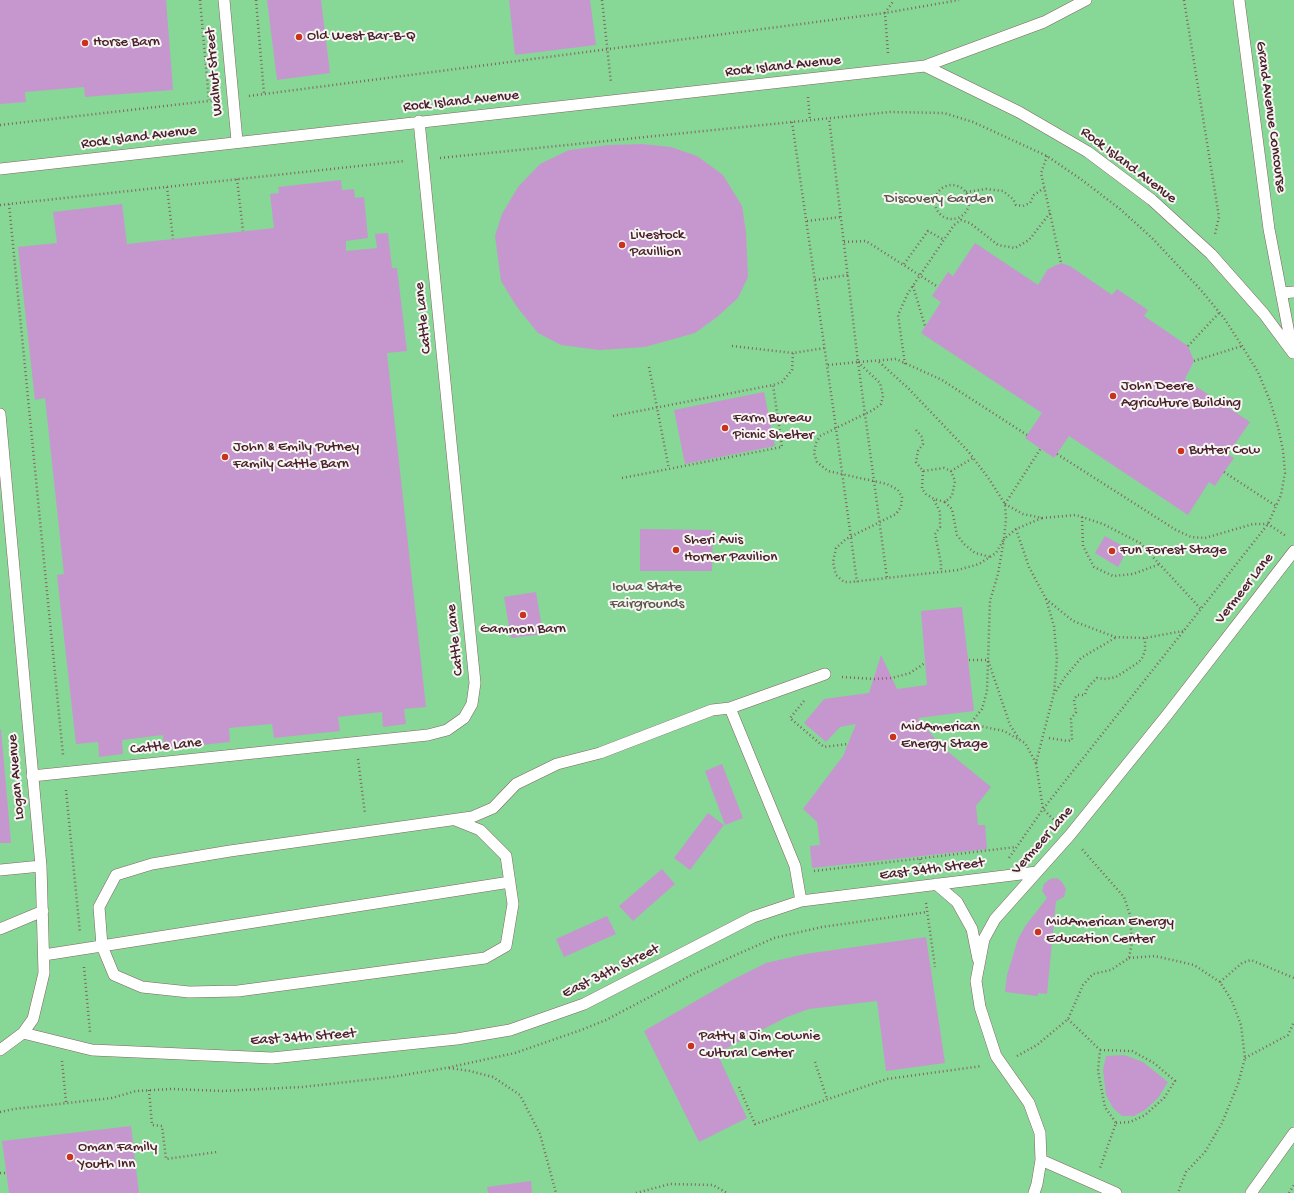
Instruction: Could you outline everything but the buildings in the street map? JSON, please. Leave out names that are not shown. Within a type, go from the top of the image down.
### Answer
[{"type":"lane","name":"Walnut Street","points":[[224,0],[237,141]]},
{"type":"lane","name":"Rock Island Avenue","points":[[0,169],[237,141],[925,66],[1044,22],[1086,0]]},
{"type":"lane","name":"Grand Avenue Concourse","points":[[1239,0],[1269,229],[1280,294],[1294,354]]},
{"type":"lane","name":"Rock Island Avenue","points":[[925,66],[1020,112],[1088,152],[1152,200],[1211,254],[1264,314],[1294,354]]},
{"type":"lane","name":"Cattle Lane","points":[[32,776],[428,736],[447,730],[464,718],[472,704],[475,683],[419,121]]},
{"type":"lane","points":[[1280,294],[1294,292]]},
{"type":"lane","name":"Logan Avenue","points":[[0,414],[41,866],[44,955],[44,973],[33,1019],[23,1033],[0,1050]]},
{"type":"lane","name":"Vermeer Lane","points":[[1034,1193],[1041,1160],[1040,1132],[1029,1103],[996,1056],[980,1007],[976,980],[984,939],[995,919],[1070,835],[1167,715],[1292,546]]},
{"type":"lane","points":[[454,820],[480,830],[506,856],[513,904],[506,946],[485,958],[238,991],[189,992],[142,987],[114,975],[102,946],[99,907],[116,875],[152,864],[230,851],[472,817],[493,808],[516,784],[557,764],[600,753],[712,710],[730,708],[825,674]]},
{"type":"lane","points":[[730,708],[795,866],[801,902]]},
{"type":"lane","points":[[0,870],[41,866]]},
{"type":"lane","name":"East 34th Street","points":[[23,1033],[92,1050],[272,1058],[457,1039],[510,1030],[584,1004],[753,917],[801,902],[1037,872]]},
{"type":"lane","points":[[44,955],[510,882]]},
{"type":"lane","points":[[936,884],[957,902],[972,929],[979,966]]},
{"type":"lane","points":[[0,929],[43,911]]},
{"type":"lane","points":[[1251,1193],[1294,1133]]},
{"type":"lane","points":[[1041,1160],[1116,1193]]},
{"type":"path","points":[[200,0],[209,100]]},
{"type":"path","points":[[256,0],[264,94]]},
{"type":"path","points":[[602,0],[613,100]]},
{"type":"path","points":[[889,71],[885,13],[894,0]]},
{"type":"path","points":[[0,125],[233,98],[608,50],[885,13],[958,0]]},
{"type":"path","points":[[1184,0],[1219,217],[1211,254]]},
{"type":"path","points":[[806,80],[810,120]]},
{"type":"path","points":[[838,117],[890,112],[944,113],[973,122],[1047,156],[1120,209],[1176,262],[1219,312],[1258,372],[1270,401],[1278,427],[1285,473],[1281,495],[1268,524],[1043,809],[995,877]]},
{"type":"path","points":[[829,118],[864,414],[887,578]]},
{"type":"path","points":[[792,122],[828,365],[856,582]]},
{"type":"path","points":[[1047,156],[1041,173],[1061,263]]},
{"type":"path","points":[[237,179],[243,231]]},
{"type":"path","points":[[950,184],[961,187],[966,192],[969,200],[969,206],[963,215],[958,218],[946,217],[938,211],[935,200],[940,190],[950,184]]},
{"type":"path","points":[[167,187],[173,238]]},
{"type":"path","points":[[966,192],[986,189],[1003,192],[1012,199],[1016,205],[1023,206],[1030,203],[1034,195],[1044,188]]},
{"type":"path","points":[[10,204],[92,1050]]},
{"type":"path","points":[[905,364],[903,340],[898,315],[913,286],[954,225],[959,221],[970,223],[998,245],[1015,248],[1029,240],[1050,214]]},
{"type":"path","points":[[807,221],[841,218]]},
{"type":"path","points":[[904,264],[928,231],[944,240]]},
{"type":"path","points":[[844,242],[866,240],[938,287]]},
{"type":"path","points":[[815,280],[848,275]]},
{"type":"path","points":[[913,286],[925,326]]},
{"type":"path","points":[[1188,346],[1219,312]]},
{"type":"path","points":[[732,346],[793,353],[825,348]]},
{"type":"path","points":[[1194,361],[1242,346]]},
{"type":"path","points":[[613,416],[782,382],[792,370],[793,353]]},
{"type":"path","points":[[828,365],[896,359],[942,380],[1027,435]]},
{"type":"path","points":[[877,360],[908,388],[973,458],[1005,504],[1023,514],[1042,518],[1076,515],[1103,524],[1140,543],[1201,609]]},
{"type":"path","points":[[858,362],[880,383],[883,396],[881,404],[820,436],[816,443],[814,453],[817,462],[822,468],[842,474],[873,480],[892,487],[898,490],[902,498],[901,507],[896,514],[851,537],[836,548],[833,562],[836,575],[844,582],[856,582],[958,570],[979,564],[996,553],[1004,539],[1016,529],[1042,518]]},
{"type":"path","points":[[649,367],[669,469]]},
{"type":"path","points":[[622,478],[782,447],[772,385]]},
{"type":"path","points":[[916,430],[922,436],[923,444],[918,451],[916,462],[923,471],[922,489],[926,494],[934,499],[945,502],[952,509],[956,535],[964,544],[975,553],[990,557]]},
{"type":"path","points":[[970,724],[982,709],[986,691],[990,601],[998,574],[1004,539],[1006,519],[1005,504],[1041,448]]},
{"type":"path","points":[[1057,454],[1176,530],[1191,537],[1205,538],[1252,524],[1268,524],[1281,532],[1292,546]]},
{"type":"path","points":[[951,471],[973,458]]},
{"type":"path","points":[[923,471],[944,468],[951,471],[955,481],[952,496],[945,502]]},
{"type":"path","points":[[1224,472],[1276,506]]},
{"type":"path","points":[[934,499],[940,512],[940,527],[936,534],[941,572]]},
{"type":"path","points":[[1082,517],[1083,546],[1094,567],[1113,576],[1133,574],[1160,564]]},
{"type":"path","points":[[1016,529],[1029,567],[1046,599],[1054,626],[1057,659],[1054,693],[1036,763]]},
{"type":"path","points":[[1046,599],[1073,621],[1115,637],[1145,638],[1183,631]]},
{"type":"path","points":[[1054,693],[1081,658],[1115,637]]},
{"type":"path","points":[[1049,738],[1068,741],[1072,740],[1071,719],[1076,712],[1074,700],[1077,695],[1085,695],[1087,688],[1097,678],[1106,679],[1116,677],[1138,662],[1142,658],[1145,650],[1145,638]]},
{"type":"path","points":[[969,660],[988,660]]},
{"type":"path","points":[[988,660],[1010,725],[1019,740]]},
{"type":"path","points":[[825,674],[851,678],[892,678],[910,673],[925,663]]},
{"type":"path","points":[[805,699],[790,718],[824,747],[848,744]]},
{"type":"path","points":[[924,726],[970,724],[1004,731],[1025,743],[1036,763],[1043,809],[1070,835],[1124,897],[1130,915],[1132,942],[1129,958]]},
{"type":"path","points":[[359,765],[364,799]]},
{"type":"path","points":[[796,873],[1016,847]]},
{"type":"path","points":[[920,859],[935,967]]},
{"type":"path","points":[[739,1087],[755,1124],[887,1079],[1003,1064],[1037,1045],[1068,1019],[1083,985],[1093,974],[1111,970],[1129,958],[1154,956],[1173,959],[1194,965],[1220,982],[1232,1001],[1241,1025],[1245,1058],[1238,1084],[1222,1123],[1205,1152],[1186,1172],[1178,1193]]},
{"type":"path","points":[[1220,982],[1242,964],[1252,960],[1294,978]]},
{"type":"path","points":[[1068,1019],[1100,1050],[1132,1051],[1154,1063],[1175,1081],[1164,1098],[1145,1115],[1130,1122],[1116,1123]]},
{"type":"path","points":[[1245,1058],[1288,1035],[1294,1022]]},
{"type":"path","points":[[60,1043],[66,1102]]},
{"type":"path","points":[[1100,1050],[1098,1071],[1105,1106],[1116,1123]]},
{"type":"path","points":[[815,1062],[827,1099]]},
{"type":"path","points":[[446,1068],[470,1071],[493,1077],[520,1095],[540,1134],[556,1193]]},
{"type":"path","points":[[149,1090],[152,1125],[162,1126],[166,1159],[217,1152]]},
{"type":"path","points":[[1094,1183],[1116,1123]]},
{"type":"path","points":[[0,1173],[6,1173]]},
{"type":"path","points":[[636,1193],[670,1184],[713,1185],[727,1193]]},
{"type":"path","points":[[1289,1193],[1294,1185]]},
{"type":"green space","name":"Iowa State Fairgrounds","points":[[0,0],[1294,0],[1294,1193],[0,1193]]},
{"type":"place","name":"Old West Bar-B-Q","points":[[299,37]]},
{"type":"place","name":"Horse Barn","points":[[85,43]]},
{"type":"place","name":"Livestock Pavillion","points":[[622,245]]},
{"type":"place","name":"John Deere Agriculture Building","points":[[1113,396]]},
{"type":"place","name":"Farm Bureau Picnic Shelter","points":[[725,428]]},
{"type":"place","name":"Butter Cow","points":[[1181,451]]},
{"type":"place","name":"John & Emily Putney Family Cattle Barn","points":[[225,457]]},
{"type":"place","name":"Sheri Avis Horner Pavilion","points":[[676,550]]},
{"type":"place","name":"Fun Forest Stage","points":[[1112,551]]},
{"type":"place","name":"Gammon Barn","points":[[523,615]]},
{"type":"place","name":"MidAmerican Energy Stage","points":[[893,737]]},
{"type":"place","name":"MidAmerican Energy Education Center","points":[[1038,932]]},
{"type":"place","name":"Patty & Jim Cownie Cultural Center","points":[[691,1046]]},
{"type":"place","name":"Oman Family Youth Inn","points":[[70,1157]]},
{"type":"park label","name":"Discovery Garden","points":[[939,200]]}]
